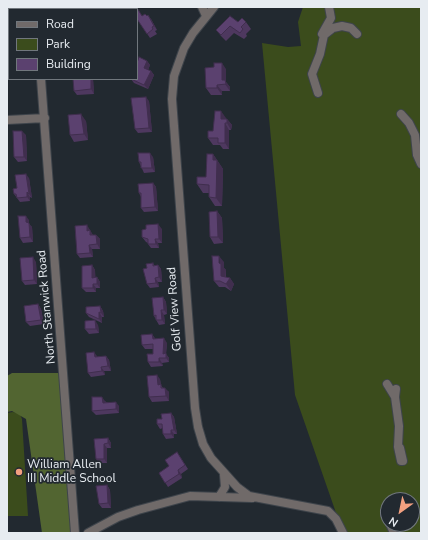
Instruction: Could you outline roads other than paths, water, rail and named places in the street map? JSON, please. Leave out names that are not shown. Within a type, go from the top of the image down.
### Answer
[{"type":"street","points":[[202,7],[206,16]]},
{"type":"street","name":"Golf View Road","points":[[214,7],[192,33],[184,48],[174,76],[172,99],[195,408],[203,444],[211,458],[224,475],[249,496],[328,511],[336,519],[343,533]]},
{"type":"street","points":[[318,93],[312,74],[320,54],[323,37],[322,32],[331,18],[329,7]]},
{"type":"street","points":[[323,37],[330,30],[342,26],[351,28],[357,34]]},
{"type":"street","name":"North Stanwick Road","points":[[41,80],[74,532]]},
{"type":"street","points":[[400,114],[409,123],[415,135],[417,155],[421,164]]},
{"type":"street","points":[[7,120],[44,118]]},
{"type":"street","points":[[388,384],[395,397]]},
{"type":"street","points":[[396,389],[395,397],[399,426],[398,447],[401,461],[403,461],[400,448]]},
{"type":"street","points":[[219,497],[225,487],[224,475]]},
{"type":"street","points":[[88,533],[118,517],[190,496],[261,499]]},
{"type":"place","name":"William Allen III Middle School","points":[[19,472]]}]
